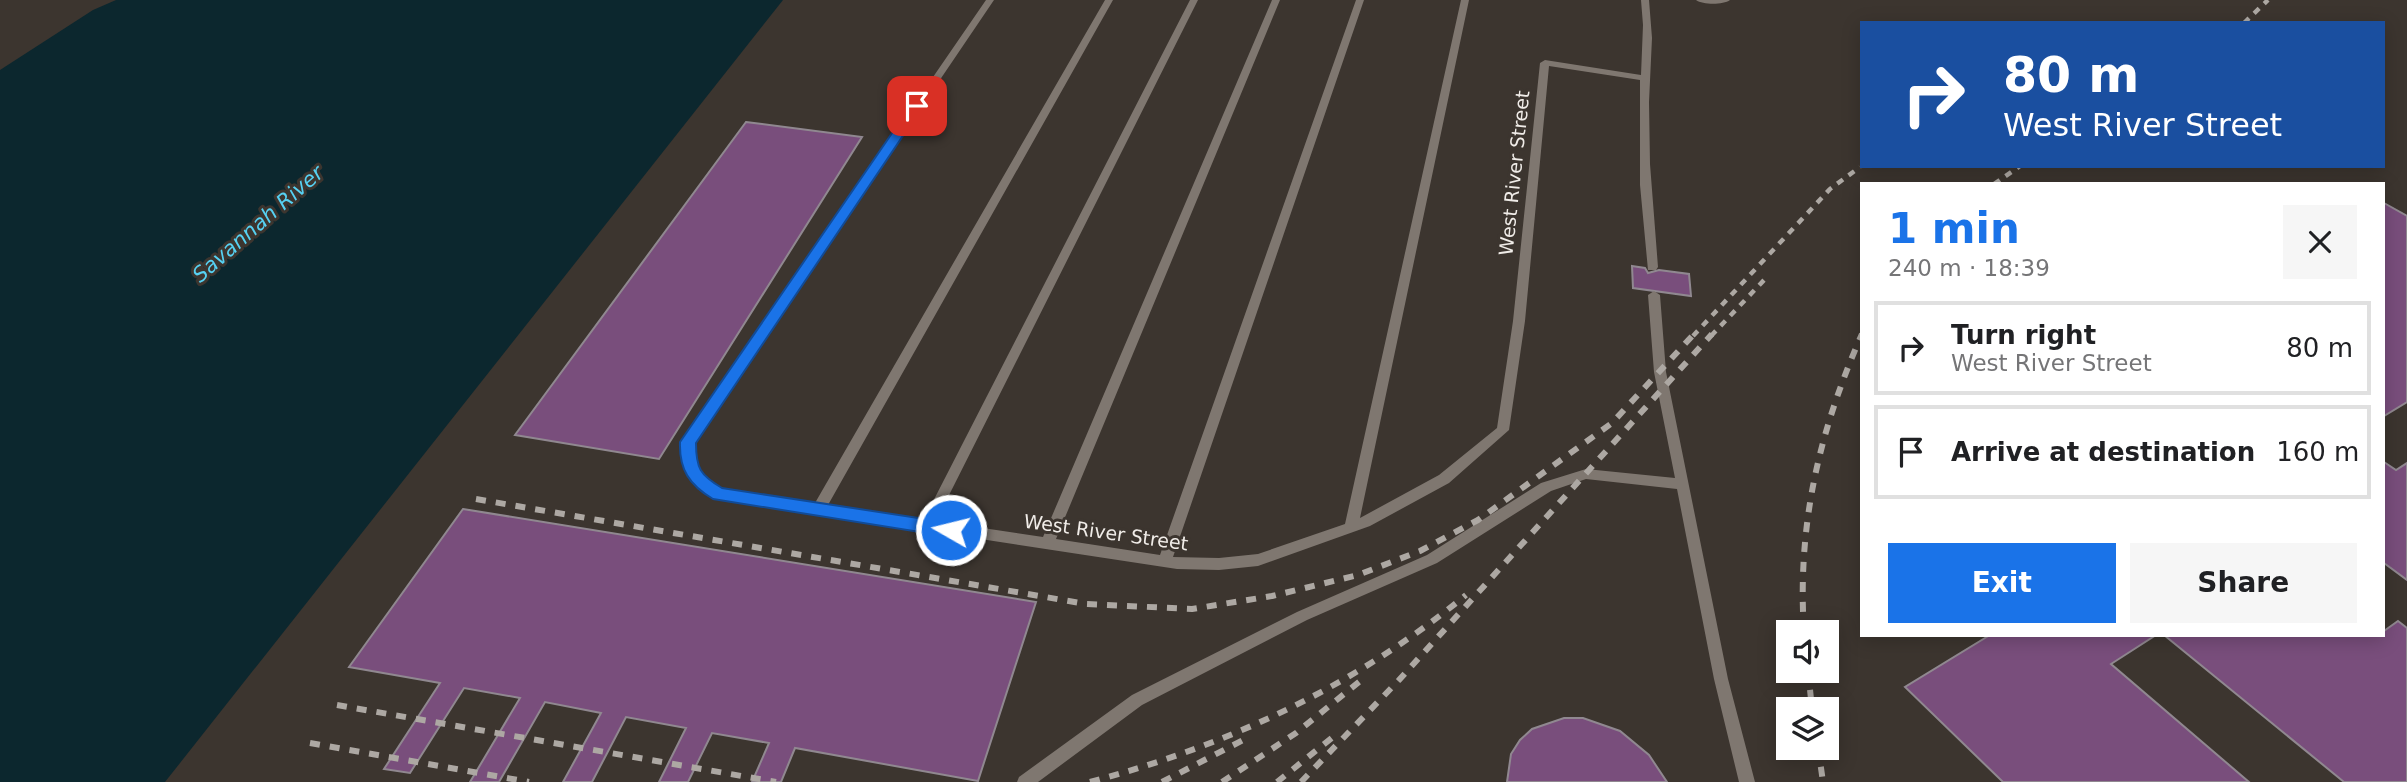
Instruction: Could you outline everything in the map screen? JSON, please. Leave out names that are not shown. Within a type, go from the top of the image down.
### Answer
[{"type":"lane","name":"West River Street","points":[[990,0],[688,442],[687,462],[701,484],[719,494],[1165,561],[1219,564],[1258,560],[1351,527],[1444,479],[1503,430],[1519,321],[1545,63],[1645,78]]},
{"type":"lane","points":[[818,510],[1109,0]]},
{"type":"lane","points":[[927,526],[1194,0]]},
{"type":"lane","points":[[1047,544],[1276,0]]},
{"type":"lane","points":[[1165,561],[1360,0]]},
{"type":"lane","points":[[1351,527],[1465,0]]},
{"type":"lane","points":[[1645,0],[1648,15],[1645,78],[1646,190],[1652,267]]},
{"type":"lane","points":[[1700,0],[1726,0]]},
{"type":"lane","points":[[1654,295],[1660,372],[1721,680],[1748,782]]},
{"type":"lane","points":[[1025,782],[1137,700],[1302,616],[1432,559],[1546,487],[1586,474],[1682,484]]},
{"type":"water","name":"Savannah River","points":[[116,0],[783,0],[165,782],[0,782],[0,70],[93,10]]},
{"type":"building","points":[[746,122],[862,137],[659,459],[515,435]]},
{"type":"building","points":[[2385,204],[2407,216],[2407,402],[2385,415]]},
{"type":"building","points":[[1632,266],[1645,268],[1648,273],[1659,270],[1689,274],[1691,296],[1633,288]]},
{"type":"building","points":[[2385,463],[2396,470],[2407,463],[2407,580],[2385,564]]},
{"type":"building","points":[[463,509],[1036,602],[978,781],[795,748],[781,782],[752,782],[769,743],[712,733],[688,782],[659,782],[686,728],[626,717],[592,782],[563,782],[601,713],[545,702],[499,782],[470,782],[520,698],[464,688],[410,773],[384,769],[440,683],[349,667]]},
{"type":"building","points":[[2398,621],[2407,628],[2407,782],[2344,782],[2166,637],[2385,637],[2385,630]]},
{"type":"building","points":[[1987,637],[2153,637],[2111,664],[2249,782],[2003,782],[1905,687]]},
{"type":"building","points":[[1564,718],[1583,718],[1620,731],[1649,755],[1667,782],[1507,782],[1511,754],[1520,740],[1532,729]]},
{"type":"railway","points":[[2246,21],[2268,0]]},
{"type":"railway","points":[[1693,336],[1830,189],[1860,167]]},
{"type":"railway","points":[[1997,182],[2017,168]]},
{"type":"railway","points":[[1711,336],[1766,278]]},
{"type":"railway","points":[[476,499],[1086,604],[1192,609],[1272,596],[1358,575],[1420,551],[1478,520],[1612,423],[1694,334]]},
{"type":"railway","points":[[1301,782],[1399,680],[1712,334]]},
{"type":"railway","points":[[1804,620],[1804,554],[1814,480],[1834,407],[1860,339]]},
{"type":"railway","points":[[1090,782],[1192,750],[1288,709],[1380,657],[1424,628],[1466,595]]},
{"type":"railway","points":[[1222,782],[1296,733],[1365,677]]},
{"type":"railway","points":[[1809,683],[1811,697]]},
{"type":"railway","points":[[337,705],[776,782]]},
{"type":"railway","points":[[1162,782],[1249,737]]},
{"type":"railway","points":[[1277,782],[1333,737]]},
{"type":"railway","points":[[310,743],[529,782]]},
{"type":"railway","points":[[1820,760],[1823,782]]},
{"type":"route","points":[[917,106],[688,442],[687,462],[701,484],[719,494],[951,530]]}]
